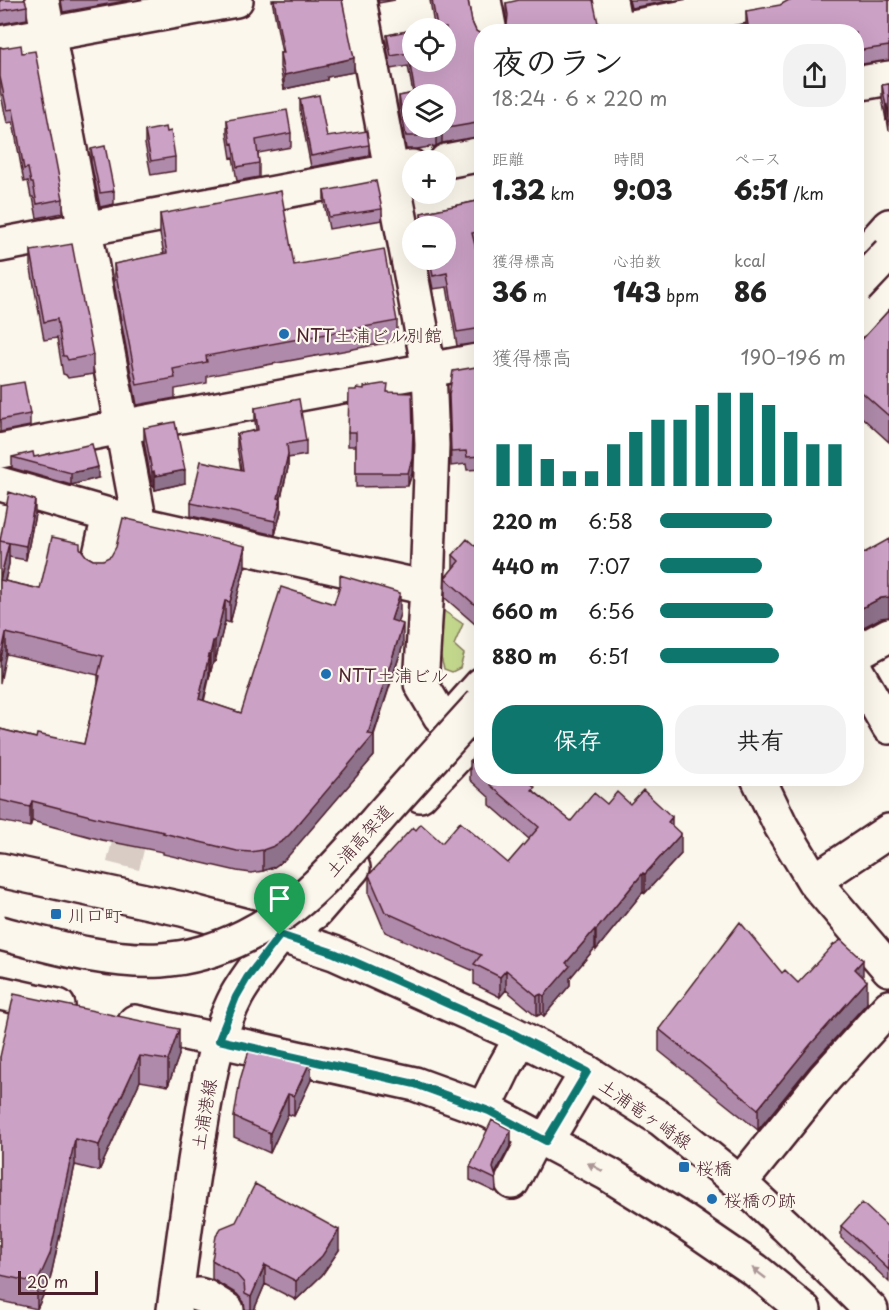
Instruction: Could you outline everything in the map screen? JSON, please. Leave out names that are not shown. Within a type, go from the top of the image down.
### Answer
[{"type":"street","points":[[42,0],[122,427],[124,520],[98,563]]},
{"type":"street","points":[[0,43],[236,0]]},
{"type":"street","points":[[0,245],[402,169],[359,0]]},
{"type":"street","points":[[484,0],[488,24]]},
{"type":"street","points":[[614,20],[776,0]]},
{"type":"street","points":[[864,83],[889,78]]},
{"type":"street","points":[[456,159],[474,156]]},
{"type":"street","points":[[407,204],[429,370],[432,445],[421,684],[447,724]]},
{"type":"street","points":[[864,271],[875,248]]},
{"type":"street","points":[[864,312],[889,285]]},
{"type":"street","points":[[0,451],[474,362]]},
{"type":"street","points":[[0,484],[124,520],[427,588]]},
{"type":"street","points":[[864,649],[889,635]]},
{"type":"street","points":[[864,684],[889,727]]},
{"type":"street","points":[[280,935],[292,903],[474,693]]},
{"type":"street","name":"土浦高架道","points":[[0,933],[88,953],[127,959],[161,960],[195,955],[229,944],[282,914],[317,885],[474,712]]},
{"type":"street","points":[[280,935],[315,912],[342,879],[474,738]]},
{"type":"street","points":[[762,786],[781,826],[814,881],[889,969]]},
{"type":"street","points":[[814,881],[889,831]]},
{"type":"street","name":"土浦竜ヶ崎線","points":[[0,870],[182,909],[280,935],[334,953],[522,1038],[587,1072],[661,1119],[740,1183],[871,1310]]},
{"type":"street","name":"土浦港線","points":[[200,1305],[195,1162],[207,1084],[219,1040],[236,997],[247,978],[280,935]]},
{"type":"street","points":[[0,993],[415,1084],[484,1109],[608,1174],[682,1220],[755,1270],[804,1310]]},
{"type":"street","points":[[740,1183],[824,1079],[889,1007]]},
{"type":"street","points":[[484,1109],[522,1038]]},
{"type":"street","points":[[512,1182],[587,1072]]},
{"type":"green space","points":[[441,609],[463,624],[454,645],[464,654],[460,668],[452,672],[444,669],[440,654]]},
{"type":"building","points":[[0,0],[25,0],[27,6],[0,11]]},
{"type":"building","points":[[274,0],[342,0],[354,58],[284,75],[280,53],[284,53]]},
{"type":"building","points":[[432,0],[468,0],[474,26],[474,123],[456,127],[456,84],[413,84],[411,72],[456,72],[456,18],[435,18]]},
{"type":"building","points":[[519,0],[593,0],[598,24],[507,24],[506,3]]},
{"type":"building","points":[[789,0],[889,0],[889,46],[864,50],[864,24],[748,24],[746,11],[780,5]]},
{"type":"building","points":[[402,32],[402,54],[391,56],[387,35]]},
{"type":"building","points":[[21,45],[22,53],[35,51],[63,199],[37,204],[28,168],[24,169],[13,109],[7,110],[0,77],[0,47]]},
{"type":"building","points":[[889,84],[889,118],[882,85]]},
{"type":"building","points":[[319,95],[327,137],[367,131],[369,145],[311,156],[300,99]]},
{"type":"building","points":[[402,95],[402,113],[399,96]]},
{"type":"building","points":[[287,110],[291,133],[256,140],[259,163],[237,167],[227,120]]},
{"type":"building","points":[[166,127],[167,132],[171,131],[175,157],[151,161],[145,131]]},
{"type":"building","points":[[105,146],[114,191],[100,193],[91,149]]},
{"type":"building","points":[[376,181],[382,209],[329,217],[324,191]]},
{"type":"building","points":[[281,191],[294,265],[384,249],[397,321],[206,356],[207,362],[173,369],[175,378],[137,385],[114,264],[167,253],[160,214]]},
{"type":"building","points":[[474,202],[474,233],[472,233],[474,241],[474,329],[457,332],[447,273],[433,276],[432,270],[456,270],[456,216],[421,216],[421,213]]},
{"type":"building","points":[[72,244],[93,355],[68,360],[66,356],[63,356],[57,319],[44,322],[31,251]]},
{"type":"building","points":[[889,310],[889,416],[864,394],[864,337]]},
{"type":"building","points":[[474,367],[474,457],[467,457],[466,451],[451,452],[449,395],[453,371]]},
{"type":"building","points":[[24,382],[30,414],[0,420],[0,386]]},
{"type":"building","points":[[388,384],[387,392],[412,393],[412,459],[408,473],[356,473],[356,432],[348,432],[349,390]]},
{"type":"building","points":[[299,399],[306,441],[287,444],[288,454],[278,498],[281,499],[275,521],[191,503],[201,461],[243,470],[237,434],[258,430],[255,408]]},
{"type":"building","points":[[175,422],[185,470],[155,476],[154,471],[152,472],[144,428]]},
{"type":"building","points":[[92,444],[98,467],[71,473],[12,457],[33,452],[34,457]]},
{"type":"building","points":[[9,492],[35,500],[26,546],[0,541]]},
{"type":"building","points":[[123,518],[245,546],[230,602],[225,601],[199,699],[241,713],[281,587],[334,604],[340,585],[340,575],[400,593],[391,620],[403,624],[368,734],[374,735],[284,840],[263,850],[237,851],[32,801],[30,807],[0,800],[0,729],[36,738],[37,734],[84,744],[103,656],[6,633],[0,662],[0,580],[40,589],[52,537],[80,543],[80,548],[86,556],[93,560],[103,560],[111,556],[116,547]]},
{"type":"building","points":[[467,539],[474,545],[474,604],[445,578],[459,561],[453,555]]},
{"type":"building","points":[[889,539],[889,597],[881,598],[864,607],[864,553]]},
{"type":"building","points":[[0,541],[9,543],[0,580]]},
{"type":"building","points":[[491,786],[534,786],[532,790],[571,821],[594,793],[607,804],[617,792],[630,804],[643,790],[672,817],[668,822],[681,834],[645,874],[643,873],[566,963],[570,966],[544,996],[541,994],[537,996],[506,970],[500,977],[474,964],[481,955],[385,912],[369,875],[413,827],[416,830],[421,824],[442,843],[460,822],[508,863],[539,827]]},
{"type":"building","points":[[740,922],[782,973],[785,970],[798,983],[833,945],[841,940],[863,960],[855,969],[867,981],[810,1045],[758,1109],[659,1029]]},
{"type":"building","points":[[14,994],[179,1029],[168,1060],[140,1056],[99,1145],[75,1139],[50,1254],[37,1283],[0,1275],[0,1057]]},
{"type":"building","points":[[250,1047],[311,1060],[294,1096],[288,1094],[270,1133],[234,1117],[240,1080]]},
{"type":"building","points":[[492,1120],[511,1130],[495,1160],[493,1168],[495,1179],[470,1167]]},
{"type":"building","points":[[255,1184],[339,1230],[322,1256],[296,1281],[265,1265],[251,1297],[245,1294],[244,1283],[237,1275],[212,1260],[216,1236],[221,1228],[236,1222]]},
{"type":"building","points":[[862,1203],[889,1228],[889,1270],[841,1226]]},
{"type":"tunnel","points":[[123,866],[139,801]]},
{"type":"place","name":"NTT土浦ビル別館","points":[[284,334]]},
{"type":"place","name":"NTT土浦ビル","points":[[326,674]]},
{"type":"place","name":"川口町","points":[[56,914]]},
{"type":"place","name":"桜橋","points":[[684,1167]]},
{"type":"place","name":"桜橋の跡","points":[[712,1199]]},
{"type":"route","points":[[280,935],[334,953],[364,966],[506,1030],[587,1072],[546,1141],[489,1111],[415,1084],[219,1040],[236,997],[247,978],[280,935]]}]
